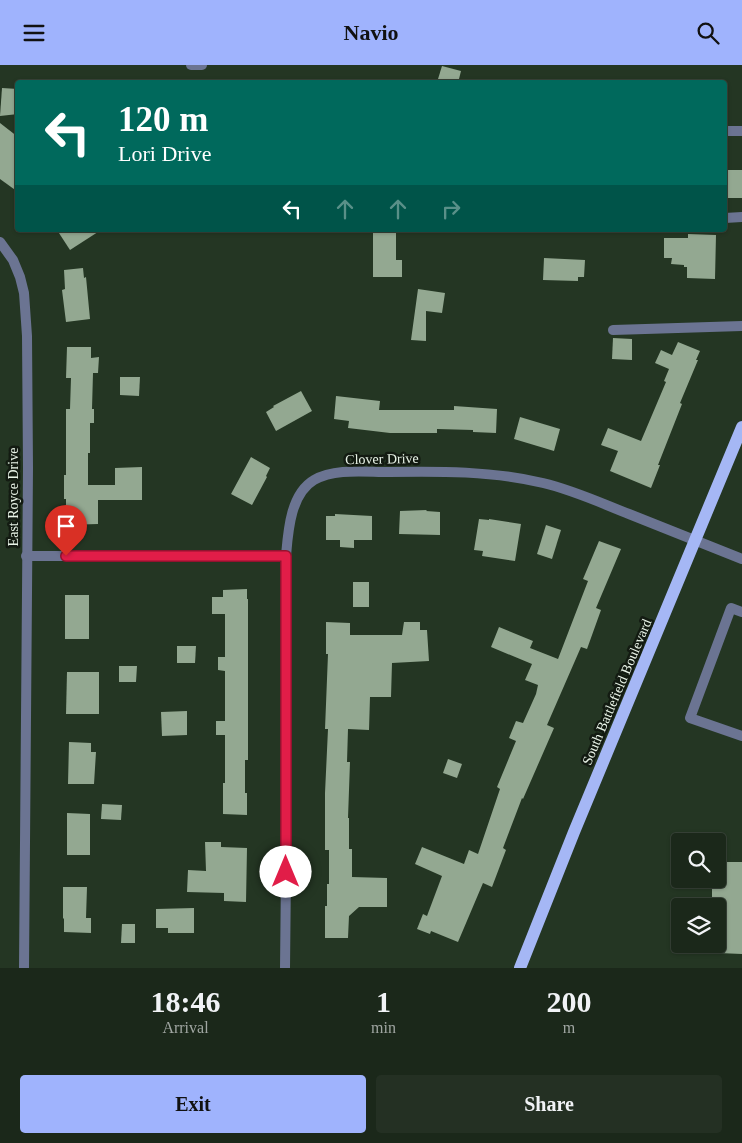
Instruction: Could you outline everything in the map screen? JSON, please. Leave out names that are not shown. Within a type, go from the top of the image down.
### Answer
[{"type":"main road","name":"South Battlefield Boulevard","points":[[520,968],[574,832],[742,427]]},
{"type":"street","points":[[191,65],[202,65]]},
{"type":"street","points":[[727,131],[742,131]]},
{"type":"street","points":[[727,218],[742,217]]},
{"type":"street","name":"East Royce Drive","points":[[0,242],[13,260],[20,277],[24,293],[27,336],[28,468],[24,968]]},
{"type":"street","points":[[613,330],[742,327]]},
{"type":"street","name":"Clover Drive","points":[[286,968],[286,556],[291,516],[297,500],[313,481],[332,474],[348,472],[414,471],[484,474],[543,483],[583,496],[742,559]]},
{"type":"street","points":[[26,556],[286,556]]},
{"type":"street","points":[[742,612],[731,608],[690,718],[742,736]]},
{"type":"building","points":[[442,66],[461,71],[459,80],[438,79]]},
{"type":"building","points":[[2,88],[15,89],[15,114],[0,116]]},
{"type":"building","points":[[0,123],[15,135],[15,190],[0,179]]},
{"type":"building","points":[[727,170],[742,170],[742,198],[727,198]]},
{"type":"building","points":[[58,232],[98,232],[70,250]]},
{"type":"building","points":[[373,232],[396,232],[396,260],[402,260],[402,277],[373,277]]},
{"type":"building","points":[[688,234],[716,235],[715,279],[687,278],[687,267],[671,264],[672,258],[664,258],[664,238],[688,238]]},
{"type":"building","points":[[544,258],[585,260],[584,277],[578,277],[578,281],[543,280]]},
{"type":"building","points":[[83,268],[84,278],[86,277],[90,319],[66,322],[62,290],[65,289],[64,270]]},
{"type":"building","points":[[418,289],[445,293],[442,313],[426,311],[426,341],[411,340]]},
{"type":"building","points":[[613,338],[632,339],[632,360],[612,359]]},
{"type":"building","points":[[678,342],[700,351],[651,488],[610,471],[618,451],[601,445],[608,428],[641,441],[666,382],[664,381],[669,369],[655,363],[661,350],[672,355]]},
{"type":"building","points":[[67,347],[91,347],[91,358],[99,357],[98,373],[93,373],[92,409],[94,409],[94,423],[90,423],[88,485],[115,485],[115,468],[142,467],[142,500],[98,500],[98,524],[66,525],[64,475],[66,475],[66,409],[70,409],[71,378],[66,378]]},
{"type":"building","points":[[120,377],[140,377],[139,396],[120,395]]},
{"type":"building","points":[[301,391],[312,411],[276,431],[266,412],[273,406]]},
{"type":"building","points":[[336,396],[380,401],[379,410],[454,410],[454,406],[497,409],[496,433],[437,429],[437,433],[390,433],[348,428],[349,421],[334,419]]},
{"type":"building","points":[[520,417],[560,429],[554,451],[514,439]]},
{"type":"building","points":[[251,457],[270,468],[252,505],[231,494]]},
{"type":"building","points":[[427,510],[440,512],[440,535],[399,534],[400,511]]},
{"type":"building","points":[[335,514],[372,516],[372,540],[354,540],[354,548],[340,547],[340,540],[326,540],[326,516],[335,516]]},
{"type":"building","points":[[479,519],[521,524],[515,561],[482,556],[483,551],[474,550]]},
{"type":"building","points":[[546,525],[561,530],[552,559],[537,554]]},
{"type":"building","points":[[599,541],[621,549],[596,608],[601,610],[587,649],[581,647],[547,725],[554,728],[522,798],[503,848],[506,850],[492,887],[483,883],[458,942],[431,931],[430,934],[417,929],[423,914],[427,916],[442,876],[415,864],[422,847],[464,864],[469,850],[478,854],[500,789],[497,787],[516,741],[509,738],[516,721],[523,723],[536,694],[538,685],[525,680],[532,664],[491,647],[499,627],[533,641],[530,648],[558,659],[588,581],[583,579]]},
{"type":"building","points":[[353,582],[369,582],[369,607],[353,607]]},
{"type":"building","points":[[247,589],[248,760],[245,760],[245,793],[247,793],[247,815],[223,814],[225,735],[216,735],[216,721],[225,721],[225,671],[218,670],[218,657],[225,657],[225,614],[212,614],[212,597],[223,597],[223,590]]},
{"type":"building","points":[[65,595],[89,595],[89,639],[65,639]]},
{"type":"building","points":[[326,622],[350,623],[350,635],[402,635],[404,622],[420,622],[420,630],[427,630],[429,661],[392,663],[391,697],[370,697],[369,730],[348,729],[347,762],[350,762],[348,818],[349,849],[352,849],[352,877],[387,878],[387,907],[359,907],[349,916],[348,938],[325,938],[325,906],[327,906],[327,884],[329,884],[329,850],[325,850],[328,729],[325,729],[328,654],[326,654]]},
{"type":"building","points":[[177,646],[196,646],[195,663],[177,663]]},
{"type":"building","points":[[119,666],[137,666],[136,682],[119,682]]},
{"type":"building","points":[[67,672],[99,672],[99,714],[66,714]]},
{"type":"building","points":[[187,711],[187,735],[162,736],[161,712]]},
{"type":"building","points":[[69,742],[91,743],[91,752],[96,752],[94,784],[68,784]]},
{"type":"building","points":[[448,759],[462,764],[457,778],[443,773]]},
{"type":"building","points":[[102,804],[122,805],[121,820],[101,819]]},
{"type":"building","points":[[67,813],[90,814],[90,855],[67,855]]},
{"type":"building","points":[[205,842],[221,842],[221,847],[247,848],[246,902],[224,901],[224,893],[187,892],[188,870],[206,871]]},
{"type":"building","points":[[726,862],[742,862],[742,954],[718,953],[726,953],[726,898],[712,898],[712,888],[726,888]]},
{"type":"building","points":[[63,887],[87,887],[86,918],[91,918],[91,933],[64,932]]},
{"type":"building","points":[[194,908],[194,933],[168,933],[168,928],[156,928],[156,909]]},
{"type":"building","points":[[122,924],[135,924],[135,943],[121,943]]},
{"type":"route","points":[[66,556],[286,556],[286,872]]}]
